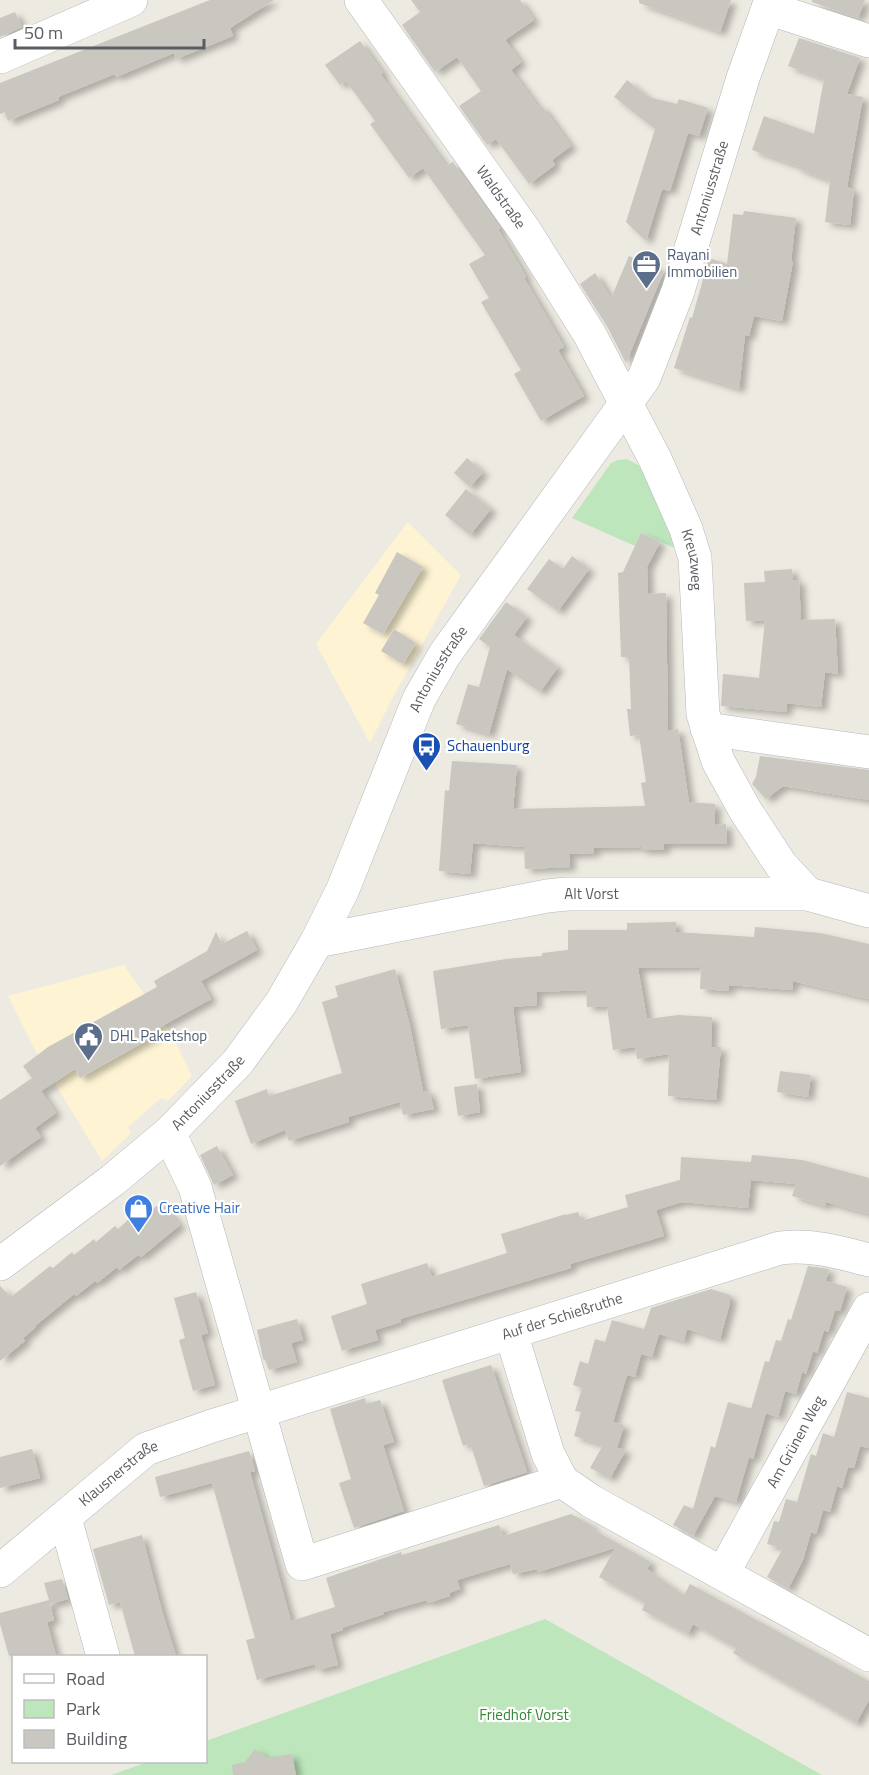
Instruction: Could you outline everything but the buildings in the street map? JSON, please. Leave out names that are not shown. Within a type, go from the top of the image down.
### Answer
[{"type":"street","points":[[0,57],[131,0]]},
{"type":"street","name":"Waldstraße","points":[[361,0],[525,231],[590,335],[626,405]]},
{"type":"street","points":[[770,4],[869,40]]},
{"type":"street","name":"Antoniusstraße","points":[[0,1264],[113,1180],[168,1133],[238,1062],[281,1003],[317,941],[347,879],[419,699],[445,654],[644,378],[678,291],[743,78],[770,4]]},
{"type":"street","name":"Kreuzweg","points":[[626,405],[659,467],[692,543],[695,558],[702,698],[707,729],[718,761],[745,810],[781,865],[808,894]]},
{"type":"street","points":[[707,729],[869,752]]},
{"type":"street","name":"Alt Vorst","points":[[317,941],[556,895],[808,894],[869,912]]},
{"type":"street","points":[[168,1133],[195,1187],[302,1564],[562,1481]]},
{"type":"street","name":"Auf der Schießruthe","points":[[257,1410],[780,1248],[807,1246],[869,1260]]},
{"type":"street","name":"Am Grünen Weg","points":[[723,1574],[869,1309]]},
{"type":"street","points":[[511,1333],[548,1454],[562,1481],[591,1501],[869,1655]]},
{"type":"street","name":"Klausnerstraße","points":[[0,1571],[146,1449],[257,1410]]},
{"type":"street","points":[[66,1518],[104,1655]]},
{"type":"shaded area","points":[[408,522],[461,575],[370,743],[316,644]]},
{"type":"shaded area","points":[[124,965],[171,1033],[192,1076],[168,1101],[161,1098],[128,1127],[131,1133],[102,1161],[38,1055],[8,996]]},
{"type":"green space","points":[[627,459],[638,465],[647,476],[677,549],[641,533],[635,546],[572,518],[611,463]]},
{"type":"green space","name":"Friedhof Vorst","points":[[545,1619],[822,1775],[111,1775],[145,1763],[207,1763],[207,1741]]},
{"type":"place","name":"Rayani Immobilien","points":[[646,290]]},
{"type":"place","name":"Schauenburg","points":[[426,772]]},
{"type":"place","name":"DHL Paketshop","points":[[89,1062]]},
{"type":"place","name":"Creative Hair","points":[[138,1234]]}]
